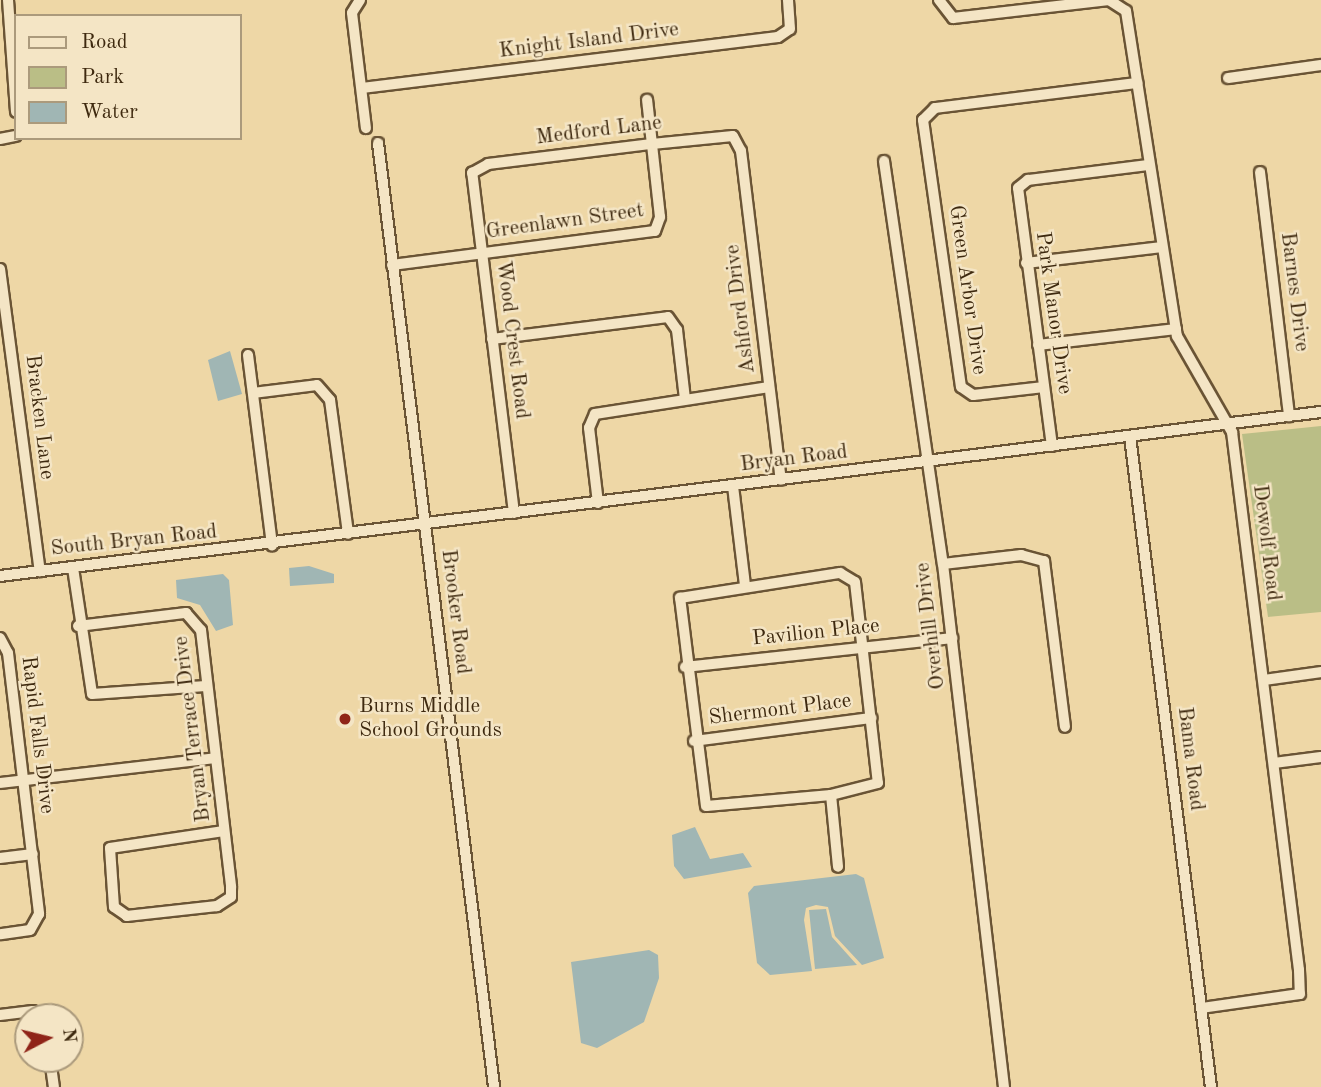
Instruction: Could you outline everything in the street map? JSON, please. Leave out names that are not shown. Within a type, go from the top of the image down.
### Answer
[{"type":"street","points":[[8,0],[14,66]]},
{"type":"street","points":[[360,0],[352,13],[366,128]]},
{"type":"street","name":"Knight Island Drive","points":[[362,88],[778,37],[790,29],[788,0]]},
{"type":"street","points":[[939,0],[947,16],[1028,5]]},
{"type":"street","name":"Dewolf Road","points":[[1028,5],[1113,0],[1127,15],[1176,329],[1226,424],[1264,680],[1300,994],[1202,1008]]},
{"type":"street","points":[[1227,78],[1321,65]]},
{"type":"street","name":"Green Arbor Drive","points":[[1044,387],[973,395],[961,387],[926,114],[1137,83]]},
{"type":"street","name":"Greenlawn Street","points":[[392,265],[655,231],[660,217],[647,100]]},
{"type":"street","name":"Medford Lane","points":[[472,173],[488,164],[733,136]]},
{"type":"street","name":"Ashford Drive","points":[[733,136],[741,151],[781,480]]},
{"type":"street","name":"Brooker Road","points":[[378,142],[494,1087]]},
{"type":"street","name":"Overhill Drive","points":[[884,161],[943,564],[1004,1087]]},
{"type":"street","name":"Park Manor Drive","points":[[1052,446],[1026,263],[1019,186],[1149,165]]},
{"type":"street","name":"Barnes Drive","points":[[1259,172],[1289,416]]},
{"type":"street","name":"Wood Crest Road","points":[[472,173],[514,513]]},
{"type":"street","points":[[1026,263],[1162,247]]},
{"type":"street","name":"Bracken Lane","points":[[0,269],[40,571]]},
{"type":"street","points":[[492,339],[668,317],[677,330],[685,399]]},
{"type":"street","points":[[1038,345],[1176,329]]},
{"type":"street","points":[[248,355],[272,545]]},
{"type":"street","points":[[253,393],[317,385],[330,400],[348,534]]},
{"type":"street","points":[[598,503],[592,416],[769,387]]},
{"type":"street","name":"Bryan Road","points":[[272,545],[1321,412]]},
{"type":"street","name":"Bama Road","points":[[1130,436],[1211,1087]]},
{"type":"street","points":[[733,485],[745,585]]},
{"type":"street","name":"South Bryan Road","points":[[0,576],[272,545]]},
{"type":"street","points":[[943,564],[1031,554],[1044,561],[1065,727]]},
{"type":"street","points":[[72,568],[86,686],[96,696],[206,686]]},
{"type":"street","points":[[849,575],[862,645],[878,783],[831,795],[710,808],[701,797],[685,667],[680,598],[745,585],[849,575]]},
{"type":"street","name":"Bryan Terrace Drive","points":[[78,626],[191,614],[199,622],[232,892],[226,904],[127,916],[114,907],[110,848],[224,831]]},
{"type":"street","name":"Pavilion Place","points":[[685,667],[862,645],[952,638]]},
{"type":"street","name":"Rapid Falls Drive","points":[[0,639],[8,653],[33,854],[37,924],[0,934]]},
{"type":"street","points":[[1264,680],[1321,672]]},
{"type":"street","name":"Shermont Place","points":[[694,741],[872,718]]},
{"type":"street","points":[[1274,763],[1321,757]]},
{"type":"street","points":[[0,783],[215,758]]},
{"type":"street","points":[[831,795],[838,867]]},
{"type":"street","points":[[0,858],[33,854]]},
{"type":"green space","points":[[1321,426],[1321,612],[1268,617],[1242,434]]},
{"type":"water","points":[[230,351],[242,394],[218,401],[208,360]]},
{"type":"water","points":[[309,566],[334,574],[334,583],[290,586],[289,568]]},
{"type":"water","points":[[223,574],[229,580],[233,625],[216,631],[200,605],[177,598],[176,580]]},
{"type":"water","points":[[695,827],[710,859],[743,853],[752,867],[684,879],[674,866],[672,835]]},
{"type":"water","points":[[856,874],[864,878],[884,958],[862,965],[835,936],[828,907],[816,905],[806,908],[804,920],[812,971],[770,975],[757,963],[748,893],[754,886]]},
{"type":"water","points":[[826,909],[832,937],[857,965],[815,969],[809,910]]},
{"type":"water","points":[[649,950],[658,955],[659,978],[644,1022],[597,1048],[581,1043],[571,962]]},
{"type":"place","name":"Burns Middle School Grounds","points":[[345,719]]}]
